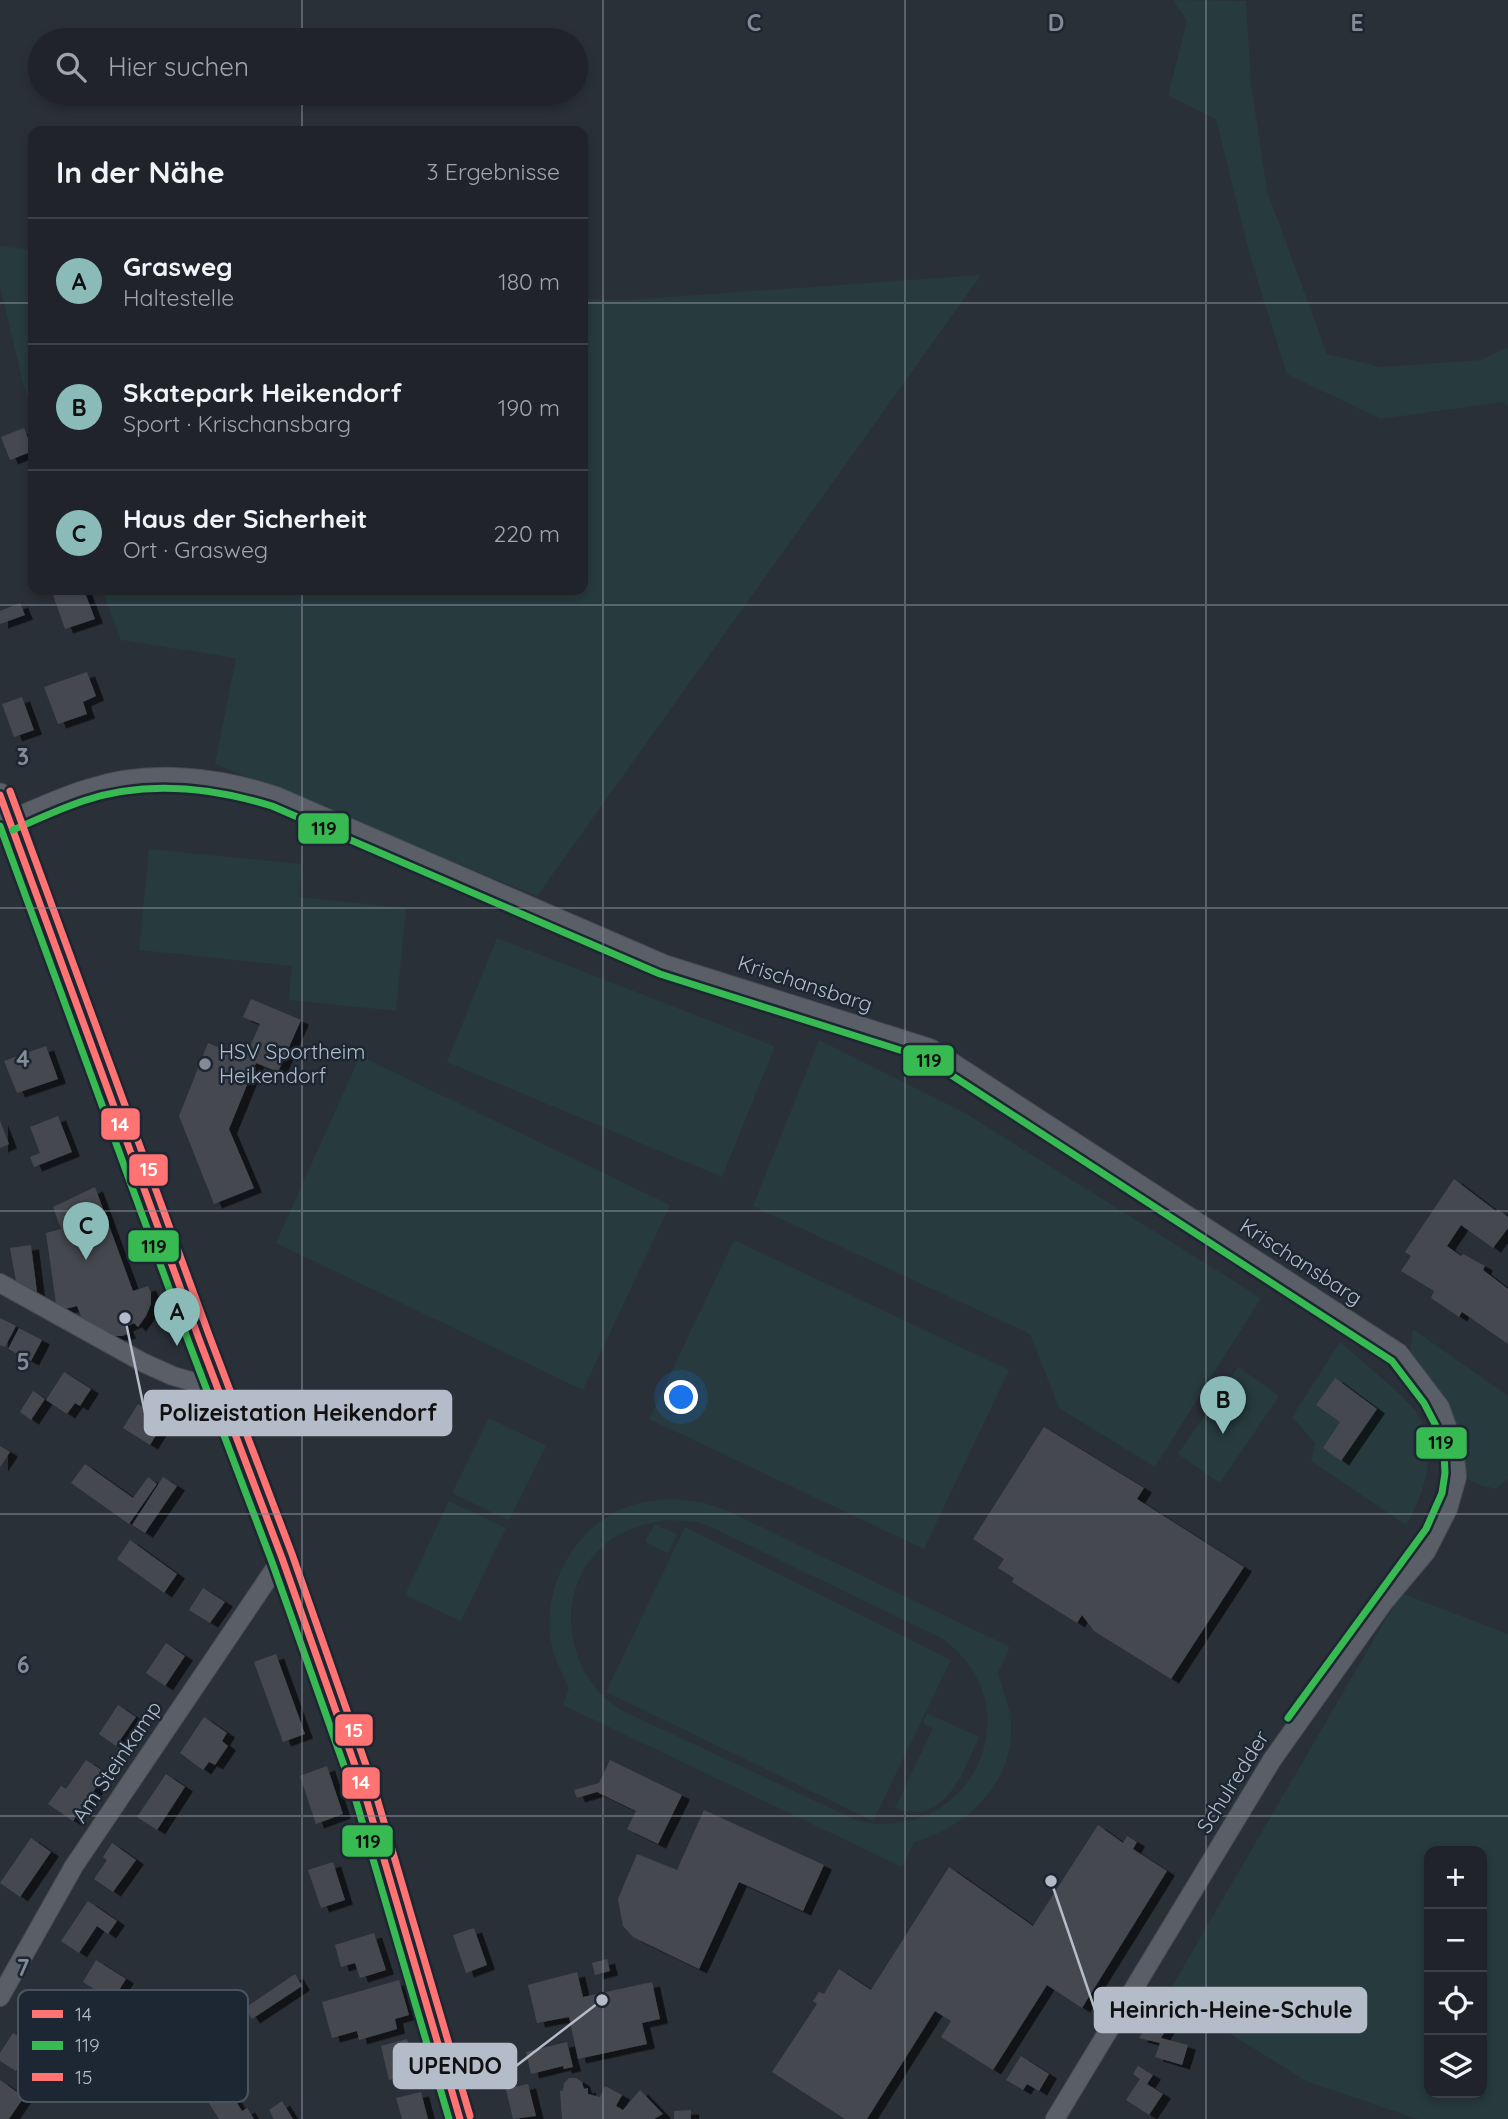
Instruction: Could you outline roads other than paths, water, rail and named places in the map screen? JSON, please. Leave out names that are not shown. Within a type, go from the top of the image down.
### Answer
[{"type":"street","name":"Krischansbarg","points":[[9,820],[90,787],[137,778],[167,777],[243,785],[276,796],[401,849],[664,964],[930,1048],[1399,1353],[1440,1407],[1454,1446],[1457,1478]]},
{"type":"street","points":[[0,795],[282,1559],[364,1791],[460,2119]]},
{"type":"street","points":[[0,1283],[144,1363],[173,1376],[219,1390]]},
{"type":"street","name":"Schulredder","points":[[1055,2119],[1222,1842],[1297,1724],[1384,1602],[1426,1552],[1448,1509],[1457,1478]]},
{"type":"street","name":"Am Steinkamp","points":[[0,1997],[74,1866],[282,1559]]},
{"type":"place","name":"HSV Sportheim Heikendorf","points":[[205,1064]]},
{"type":"place","name":"Haus der Sicherheit","points":[[86,1260]]},
{"type":"place","name":"Polizeistation Heikendorf","points":[[125,1318]]},
{"type":"place","name":"Grasweg","points":[[177,1346]]},
{"type":"place","name":"Skatepark Heikendorf","points":[[1223,1434]]},
{"type":"place","name":"Heinrich-Heine-Schule","points":[[1051,1881]]},
{"type":"place","name":"UPENDO","points":[[602,2000]]}]
